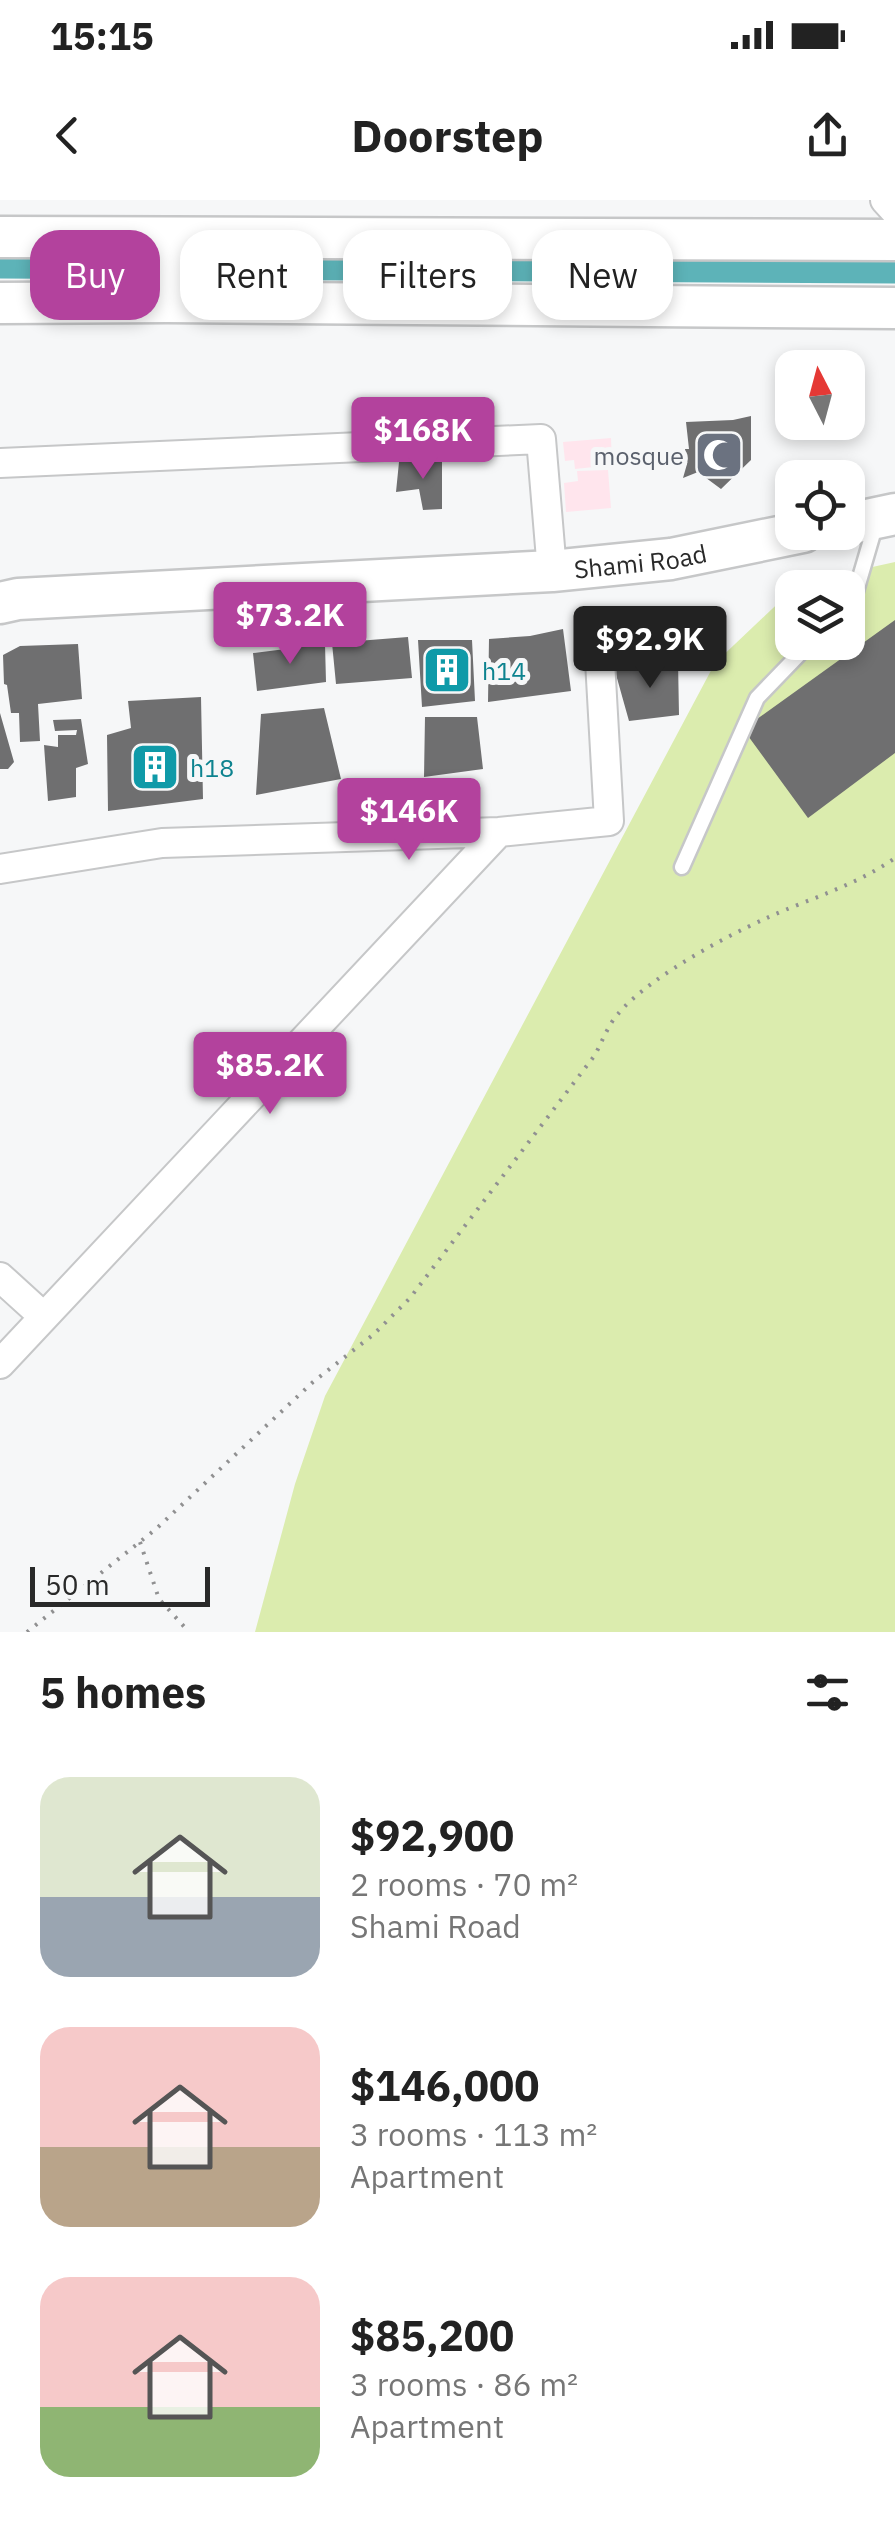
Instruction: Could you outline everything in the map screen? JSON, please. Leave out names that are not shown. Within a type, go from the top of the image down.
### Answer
[{"type":"main road","points":[[0,237],[895,240]]},
{"type":"main road","points":[[0,303],[895,308]]},
{"type":"main road","name":"Shami Road","points":[[0,603],[18,598],[552,571],[671,558],[775,538]]},
{"type":"street","points":[[885,200],[895,211]]},
{"type":"street","points":[[166,238],[167,302]]},
{"type":"street","points":[[0,464],[541,440],[552,571]]},
{"type":"street","points":[[0,868],[162,844],[499,832],[609,821],[600,660]]},
{"type":"street","points":[[0,1364],[499,832]]},
{"type":"street","points":[[0,1277],[44,1317]]},
{"type":"lane","points":[[861,570],[873,519]]},
{"type":"lane","points":[[682,867],[756,698],[793,660]]},
{"type":"path","points":[[27,1632],[140,1541],[410,1298],[595,1055],[616,1016],[637,995],[694,956],[786,910],[854,884],[895,858]]},
{"type":"path","points":[[140,1541],[159,1599],[190,1632]]},
{"type":"shaded area","points":[[611,438],[612,465],[575,469],[574,460],[565,461],[563,442]]},
{"type":"shaded area","points":[[608,470],[611,508],[566,512],[564,483],[578,481],[577,471]]},
{"type":"green space","points":[[895,562],[895,1632],[255,1632],[295,1484],[325,1396],[715,663],[775,606],[775,660],[865,660],[865,570],[859,570]]},
{"type":"building","name":"mosque","points":[[751,416],[751,460],[721,489],[698,472],[683,478],[687,464],[685,449],[689,449],[686,422]]},
{"type":"building","points":[[442,461],[442,509],[423,510],[419,489],[396,492],[399,462]]},
{"type":"building","points":[[895,620],[895,753],[808,818],[743,729],[839,660],[865,660],[865,642]]},
{"type":"building","points":[[563,629],[571,691],[488,702],[489,639]]},
{"type":"building","points":[[408,637],[412,678],[336,684],[332,643]]},
{"type":"building","name":"h14","points":[[418,640],[472,640],[475,701],[422,707]]},
{"type":"building","points":[[78,644],[82,699],[38,704],[40,741],[20,742],[19,713],[11,713],[4,684],[3,655],[20,646]]},
{"type":"building","points":[[325,644],[326,682],[257,691],[253,653]]},
{"type":"building","points":[[678,661],[679,715],[629,721],[615,671]]},
{"type":"building","name":"h18","points":[[201,697],[203,799],[108,811],[107,735],[131,728],[128,701]]},
{"type":"building","points":[[324,708],[341,779],[256,795],[261,714]]},
{"type":"building","points":[[0,713],[14,762],[8,769],[0,769]]},
{"type":"building","points":[[425,717],[477,717],[483,769],[424,777]]},
{"type":"building","points":[[81,719],[88,764],[76,768],[76,797],[48,801],[44,745],[58,747],[58,735],[76,735],[77,730],[55,731],[53,720]]},
{"type":"waterway","points":[[0,266],[895,271]]},
{"type":"place","name":"mosque","points":[[719,455]]},
{"type":"place","name":"h14","points":[[447,670]]},
{"type":"place","name":"h18","points":[[155,767]]}]
